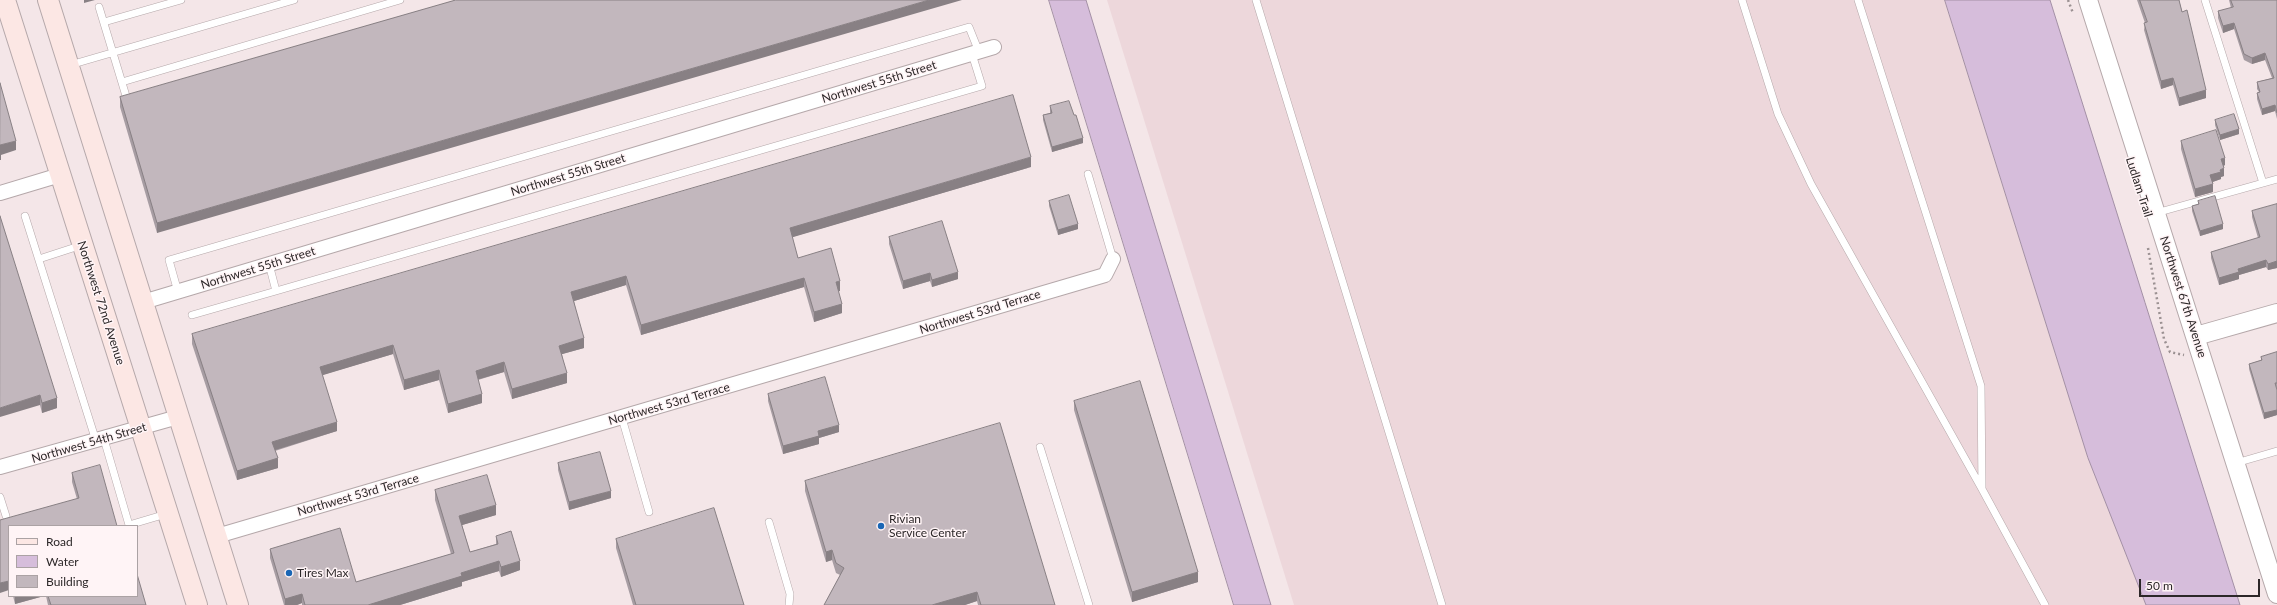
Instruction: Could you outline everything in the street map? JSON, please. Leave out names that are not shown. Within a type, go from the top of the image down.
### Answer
[{"type":"main road","name":"Northwest 72nd Avenue","points":[[5,0],[196,605]]},
{"type":"main road","points":[[48,0],[238,605]]},
{"type":"street","name":"Northwest 67th Avenue","points":[[2088,0],[2276,589]]},
{"type":"street","name":"Northwest 55th Street","points":[[143,302],[994,47]]},
{"type":"street","points":[[0,192],[60,175]]},
{"type":"street","name":"Northwest 53rd Terrace","points":[[217,536],[1105,275],[1113,259]]},
{"type":"street","points":[[2198,345],[2277,313]]},
{"type":"street","name":"Northwest 54th Street","points":[[0,467],[178,417]]},
{"type":"lane","points":[[104,22],[181,0]]},
{"type":"lane","points":[[68,66],[294,0]]},
{"type":"lane","points":[[122,82],[400,0]]},
{"type":"lane","points":[[1256,0],[1442,605]]},
{"type":"lane","points":[[1742,0],[1778,114],[1808,177],[2045,605]]},
{"type":"lane","points":[[1858,0],[1981,386],[1982,489]]},
{"type":"lane","points":[[2205,0],[2263,183]]},
{"type":"lane","points":[[99,8],[126,96]]},
{"type":"lane","points":[[178,292],[169,260],[969,27],[976,53],[982,86],[192,315]]},
{"type":"lane","points":[[1088,174],[1113,259]]},
{"type":"lane","points":[[2156,213],[2277,179]]},
{"type":"lane","points":[[25,216],[130,525],[168,513]]},
{"type":"lane","points":[[39,259],[83,245]]},
{"type":"lane","points":[[269,264],[276,291]]},
{"type":"lane","points":[[622,418],[649,512]]},
{"type":"lane","points":[[1040,447],[1089,605]]},
{"type":"lane","points":[[2236,463],[2277,451]]},
{"type":"lane","points":[[0,497],[6,516]]},
{"type":"lane","points":[[769,522],[790,594],[789,605]]},
{"type":"path","points":[[2068,0],[2073,15]]},
{"type":"path","points":[[2147,246],[2156,305],[2166,347],[2170,352],[2192,356],[2198,345]]},
{"type":"shaded area","points":[[1107,0],[2008,0],[2210,605],[1294,605]]},
{"type":"water","points":[[1049,0],[1086,0],[1271,605],[1234,605]]},
{"type":"water","points":[[1945,0],[2050,0],[2240,605],[2146,605],[2088,458]]},
{"type":"building","points":[[456,0],[929,0],[157,223],[120,97]]},
{"type":"building","points":[[2140,0],[2179,0],[2182,12],[2187,10],[2206,90],[2179,98],[2173,78],[2161,81],[2144,23],[2147,22]]},
{"type":"building","points":[[2231,0],[2277,0],[2277,113],[2275,105],[2262,109],[2257,93],[2260,92],[2257,82],[2274,78],[2265,53],[2252,58],[2244,54],[2234,23],[2223,26],[2218,11],[2233,7]]},
{"type":"building","points":[[0,83],[16,141],[0,145]]},
{"type":"building","points":[[1013,95],[1031,157],[790,228],[798,258],[831,248],[840,281],[836,282],[842,304],[814,312],[804,278],[641,325],[626,276],[571,292],[584,338],[559,346],[567,373],[512,389],[504,362],[476,371],[482,394],[448,404],[439,370],[404,380],[393,345],[320,367],[337,422],[272,442],[278,458],[237,471],[192,334]]},
{"type":"building","points":[[1069,101],[1074,115],[1076,115],[1083,138],[1052,147],[1043,115],[1052,113],[1050,106]]},
{"type":"building","points":[[2234,114],[2239,129],[2220,135],[2215,120]]},
{"type":"building","points":[[2216,130],[2225,158],[2221,159],[2224,168],[2220,170],[2221,172],[2210,175],[2213,184],[2195,189],[2181,141]]},
{"type":"building","points":[[1069,195],[1078,224],[1058,230],[1049,201]]},
{"type":"building","points":[[2215,196],[2223,224],[2200,231],[2192,206],[2199,204],[2198,201]]},
{"type":"building","points":[[2277,204],[2277,261],[2268,264],[2266,260],[2238,269],[2239,272],[2219,278],[2211,252],[2260,237],[2252,211]]},
{"type":"building","points":[[0,216],[57,398],[42,403],[40,395],[0,408]]},
{"type":"building","points":[[942,221],[958,272],[932,280],[930,273],[903,281],[889,237]]},
{"type":"building","points":[[2277,352],[2277,383],[2275,383],[2277,390],[2277,410],[2264,413],[2249,364],[2262,360],[2261,357]]},
{"type":"building","points":[[825,377],[839,425],[818,431],[819,436],[783,446],[768,394]]},
{"type":"building","points":[[1140,381],[1198,572],[1132,592],[1074,401]]},
{"type":"building","points":[[1000,423],[1055,605],[981,605],[977,592],[932,605],[824,605],[844,568],[836,563],[832,550],[826,552],[805,481]]},
{"type":"building","points":[[600,452],[611,491],[569,502],[558,463]]},
{"type":"building","points":[[100,465],[117,525],[8,525],[8,581],[0,583],[0,520],[79,498],[72,473]]},
{"type":"building","points":[[487,475],[496,505],[459,516],[470,552],[498,544],[496,536],[511,531],[520,561],[501,567],[499,561],[461,573],[462,576],[368,605],[305,605],[302,594],[285,599],[270,549],[340,528],[356,582],[454,553],[435,490]]},
{"type":"building","points":[[714,508],[744,605],[636,605],[616,539]]},
{"type":"building","points":[[138,577],[146,605],[51,605],[48,597],[138,597]]},
{"type":"place","name":"Rivian Service Center","points":[[881,526]]},
{"type":"place","name":"Tires Max","points":[[289,573]]}]
